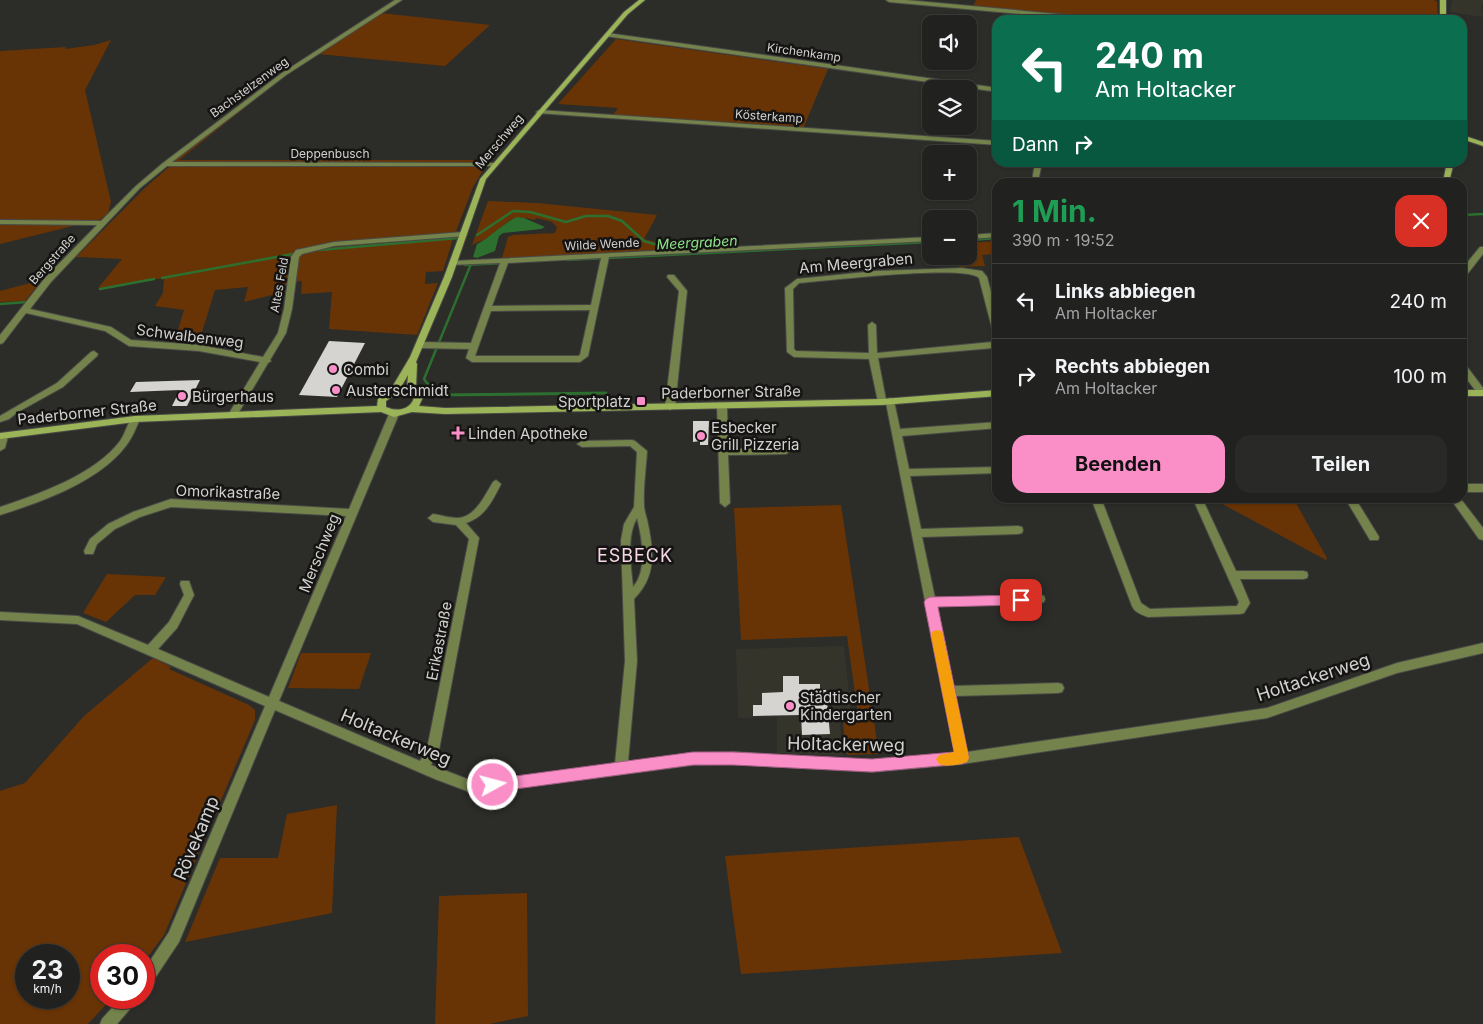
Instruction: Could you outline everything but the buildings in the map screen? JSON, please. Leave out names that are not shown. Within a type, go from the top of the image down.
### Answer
[{"type":"main road","name":"Merschweg","points":[[396,390],[414,358],[453,263],[483,180],[539,112],[626,13],[642,0]]},
{"type":"main road","points":[[1442,0],[1443,15]]},
{"type":"main road","points":[[1467,139],[1483,144]]},
{"type":"main road","name":"Merschweg","points":[[411,390],[414,358]]},
{"type":"main road","points":[[382,405],[389,393],[396,390],[411,390]]},
{"type":"main road","name":"Paderborner Straße","points":[[411,390],[419,398],[430,404],[464,410]]},
{"type":"main road","name":"Paderborner Straße","points":[[2,436],[135,419],[328,412],[382,405],[394,414],[412,409],[445,411],[722,406],[886,401],[992,393]]},
{"type":"main road","points":[[1467,394],[1482,393]]},
{"type":"main road","points":[[412,409],[418,403],[419,398]]},
{"type":"street","name":"Bachstelzenweg","points":[[122,204],[165,164],[284,74],[399,0]]},
{"type":"street","points":[[889,0],[1047,15]]},
{"type":"street","name":"Kirchenkamp","points":[[607,35],[992,89]]},
{"type":"street","name":"Kösterkamp","points":[[539,112],[992,143]]},
{"type":"street","name":"Deppenbusch","points":[[165,164],[495,165]]},
{"type":"street","name":"Bergstraße","points":[[2,337],[48,280],[122,204]]},
{"type":"street","points":[[0,222],[103,223]]},
{"type":"street","name":"Altes Feld","points":[[233,414],[267,361],[282,333],[288,308],[295,257],[299,252],[334,244],[463,234]]},
{"type":"street","points":[[977,236],[992,235]]},
{"type":"street","name":"Wilde Wende","points":[[453,263],[922,239]]},
{"type":"street","points":[[1467,270],[1483,249]]},
{"type":"street","points":[[505,261],[470,358],[474,360],[580,358],[584,356],[605,256]]},
{"type":"street","points":[[1475,261],[1483,264]]},
{"type":"street","name":"Am Meergraben","points":[[992,314],[982,277],[971,271],[876,273],[797,281],[791,284],[789,288],[790,350],[794,354],[873,356],[992,345]]},
{"type":"street","points":[[670,407],[683,291],[671,278]]},
{"type":"street","points":[[488,309],[594,307]]},
{"type":"street","name":"Schwalbenweg","points":[[25,310],[108,329],[129,343],[199,348],[267,361]]},
{"type":"street","points":[[872,325],[873,356],[896,433],[962,758]]},
{"type":"street","points":[[419,345],[474,346]]},
{"type":"street","points":[[0,419],[60,385],[94,354]]},
{"type":"street","points":[[1467,373],[1482,393]]},
{"type":"street","points":[[722,406],[725,503]]},
{"type":"street","name":"Merschweg","points":[[273,704],[394,414]]},
{"type":"street","points":[[0,511],[35,499],[74,481],[99,466],[122,445],[135,419]]},
{"type":"street","points":[[896,433],[992,425]]},
{"type":"street","points":[[0,448],[2,436]]},
{"type":"street","points":[[582,444],[632,443],[642,451],[640,507],[644,523],[647,572],[642,583],[629,598]]},
{"type":"street","points":[[724,452],[786,451]]},
{"type":"street","points":[[904,473],[992,470]]},
{"type":"street","points":[[434,518],[460,522],[468,520],[478,514],[487,503],[496,484]]},
{"type":"street","points":[[1467,488],[1483,488]]},
{"type":"street","name":"Omorikastraße","points":[[89,551],[91,544],[115,524],[142,511],[171,503],[352,513]]},
{"type":"street","points":[[1098,503],[1136,606],[1148,613],[1240,610],[1245,603],[1198,503]]},
{"type":"street","points":[[1353,503],[1374,537]]},
{"type":"street","points":[[1460,503],[1483,536]]},
{"type":"street","points":[[621,769],[630,661],[629,598],[626,578],[628,531],[629,524],[640,507]]},
{"type":"street","name":"Erikastraße","points":[[423,768],[433,750],[474,538],[460,522]]},
{"type":"street","points":[[916,533],[1018,530]]},
{"type":"street","points":[[1232,576],[1303,575]]},
{"type":"street","points":[[150,651],[173,625],[189,595],[185,584]]},
{"type":"street","points":[[930,602],[1040,599]]},
{"type":"street","name":"Holtackerweg","points":[[0,616],[78,620],[423,768],[475,788],[693,759],[733,758],[872,766],[962,758],[1267,713],[1397,668],[1483,648]]},
{"type":"street","points":[[948,691],[1058,688]]},
{"type":"street","name":"Rövekamp","points":[[155,965],[174,936],[273,704]]},
{"type":"street","points":[[107,1024],[120,1009]]},
{"type":"shaded area","points":[[976,0],[1434,0],[1437,2],[1438,15],[1051,15],[973,7]]},
{"type":"shaded area","points":[[1452,0],[1483,0],[1481,5],[1483,17],[1450,12]]},
{"type":"shaded area","points":[[381,13],[490,25],[445,66],[318,54]]},
{"type":"shaded area","points":[[616,39],[828,69],[803,129],[612,116],[618,108],[558,104]]},
{"type":"shaded area","points":[[111,40],[85,90],[111,202],[108,213],[97,222],[0,221],[0,51],[66,47],[65,49],[94,45]]},
{"type":"shaded area","points":[[253,99],[256,99],[179,160],[488,160],[486,163],[174,162],[173,160]]},
{"type":"shaded area","points":[[413,165],[485,167],[473,187],[455,234],[331,243],[295,252],[287,291],[244,302],[248,287],[215,290],[198,345],[174,343],[184,310],[155,306],[163,293],[164,278],[98,288],[122,259],[76,257],[146,187],[170,166]]},
{"type":"shaded area","points":[[488,201],[537,203],[657,215],[644,239],[683,249],[502,258],[508,237],[513,235],[555,233],[557,227],[552,222],[537,218],[534,220],[526,218],[513,219],[485,239],[472,245]]},
{"type":"shaded area","points":[[517,217],[545,227],[503,233],[499,236],[495,251],[477,258],[473,257],[477,244]]},
{"type":"shaded area","points":[[0,224],[77,225],[0,244]]},
{"type":"shaded area","points":[[453,239],[443,271],[426,272],[425,284],[438,283],[417,335],[329,329],[332,292],[301,294],[302,281],[294,282],[299,255],[335,247]]},
{"type":"shaded area","points":[[992,241],[992,254],[982,255],[985,266],[959,267],[959,265],[977,265],[977,242]]},
{"type":"shaded area","points":[[42,280],[25,301],[0,302],[0,291]]},
{"type":"shaded area","points":[[1220,503],[1296,503],[1327,558],[1326,560]]},
{"type":"shaded area","points":[[841,505],[879,754],[847,755],[842,716],[858,715],[847,636],[741,640],[734,508]]},
{"type":"shaded area","points":[[107,574],[166,577],[155,595],[135,595],[106,622],[83,613]]},
{"type":"shaded area","points":[[844,646],[851,714],[839,715],[843,756],[777,753],[777,717],[738,718],[736,649]]},
{"type":"shaded area","points":[[301,653],[371,653],[359,689],[288,688]]},
{"type":"shaded area","points":[[153,658],[171,667],[169,669],[249,705],[255,710],[255,720],[164,935],[155,947],[155,944],[90,944],[90,1009],[102,1009],[88,1024],[0,1024],[0,791],[25,783],[84,716]]},
{"type":"shaded area","points":[[337,805],[332,913],[185,942],[220,858],[278,858],[287,814]]},
{"type":"shaded area","points":[[1019,837],[1062,953],[741,974],[725,856]]},
{"type":"shaded area","points":[[527,893],[528,1016],[489,1024],[435,1024],[439,896]]},
{"type":"waterway","points":[[477,235],[513,211],[530,212],[566,222],[586,216],[608,216],[622,221],[644,241],[677,251]]},
{"type":"waterway","name":"Meergraben","points":[[1467,215],[1483,214]]},
{"type":"waterway","points":[[319,250],[458,238]]},
{"type":"waterway","name":"Meergraben","points":[[977,239],[992,238]]},
{"type":"waterway","name":"Meergraben","points":[[567,260],[922,242]]},
{"type":"waterway","points":[[162,278],[293,254]]},
{"type":"waterway","name":"Meergraben","points":[[471,265],[504,263]]},
{"type":"waterway","name":"Meergraben","points":[[465,265],[471,265]]},
{"type":"waterway","points":[[429,386],[424,379],[471,265]]},
{"type":"waterway","points":[[100,289],[154,279]]},
{"type":"waterway","points":[[0,304],[27,302]]},
{"type":"waterway","points":[[428,384],[436,395],[606,393]]},
{"type":"slow traffic","points":[[937,635],[962,758],[943,759]]},
{"type":"place","name":"Combi","points":[[333,369]]},
{"type":"place","name":"Austerschmidt","points":[[336,390]]},
{"type":"place","name":"Bürgerhaus","points":[[182,396]]},
{"type":"place","name":"Sportplatz","points":[[641,401]]},
{"type":"place","name":"Linden Apotheke","points":[[458,433]]},
{"type":"place","name":"Esbecker Grill Pizzeria","points":[[701,436]]},
{"type":"place","name":"Städtischer Kindergarten","points":[[790,706]]},
{"type":"district","name":"ESBECK","points":[[635,555]]},
{"type":"route","points":[[493,785],[693,759],[733,758],[872,766],[962,758],[930,602],[1021,600]]}]
